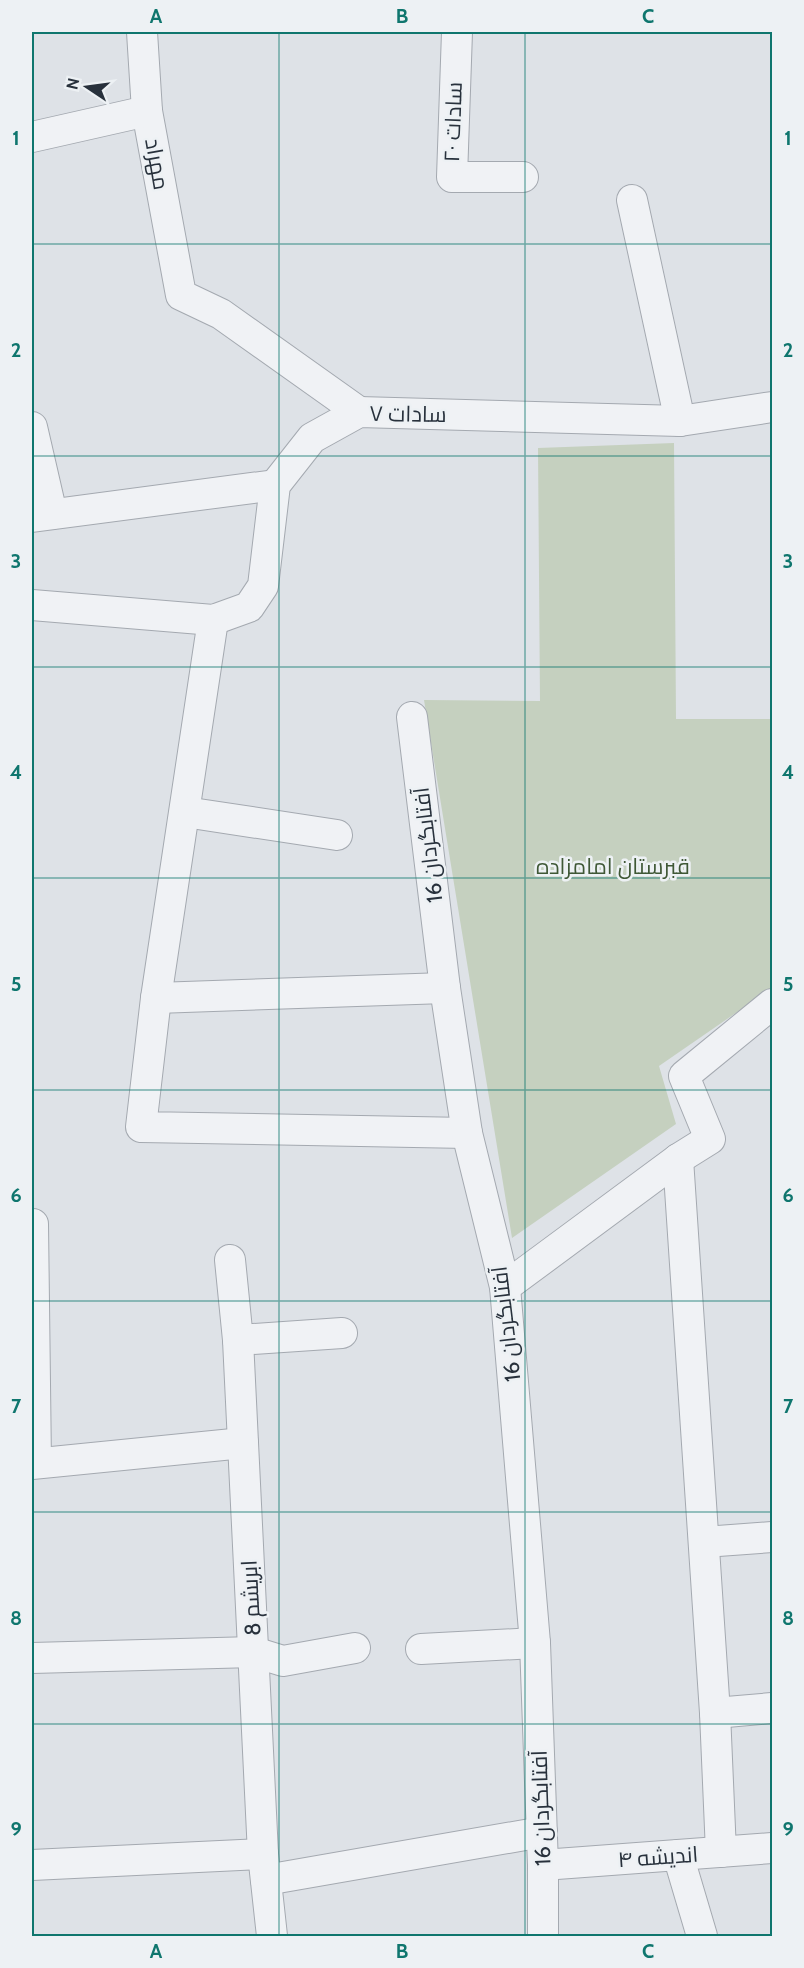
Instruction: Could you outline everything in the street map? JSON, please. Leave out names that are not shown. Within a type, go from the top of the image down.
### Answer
[{"type":"street","name":"مهراد","points":[[142,32],[147,111],[181,295],[221,314],[359,412]]},
{"type":"street","name":"سادات ۲۰","points":[[457,32],[452,177],[523,177]]},
{"type":"street","points":[[32,137],[147,111]]},
{"type":"street","points":[[632,200],[680,421]]},
{"type":"street","name":"سادات ۷","points":[[275,485],[312,438],[359,412],[680,421],[772,407]]},
{"type":"street","points":[[32,427],[42,516],[275,485],[263,586],[249,607],[213,620],[32,605]]},
{"type":"street","points":[[213,620],[156,998],[141,1126],[467,1133]]},
{"type":"street","name":"آفتابگردان 16","points":[[412,717],[446,988],[467,1133],[505,1287],[535,1643],[543,1865],[543,1936]]},
{"type":"street","points":[[185,812],[337,835]]},
{"type":"street","points":[[156,998],[446,988]]},
{"type":"street","points":[[505,1287],[710,1138],[684,1076],[772,1004]]},
{"type":"street","points":[[678,1160],[715,1713],[721,1852]]},
{"type":"street","points":[[33,1224],[34,1463],[243,1443]]},
{"type":"street","name":"ابریشم 8","points":[[230,1260],[238,1340],[265,1867],[272,1936]]},
{"type":"street","points":[[238,1340],[342,1333]]},
{"type":"street","points":[[704,1542],[772,1537]]},
{"type":"street","points":[[421,1648],[535,1643]]},
{"type":"street","points":[[32,1658],[254,1652],[283,1661],[355,1648]]},
{"type":"street","points":[[715,1713],[772,1708]]},
{"type":"street","points":[[32,1865],[265,1867],[542,1832]]},
{"type":"street","name":"اندیشه ۴","points":[[543,1865],[772,1848]]},
{"type":"street","points":[[678,1855],[702,1936]]},
{"type":"green space","name":"قبرستان امامزاده","points":[[674,443],[676,719],[772,719],[772,988],[659,1066],[676,1124],[512,1238],[424,700],[540,701],[538,448]]}]
